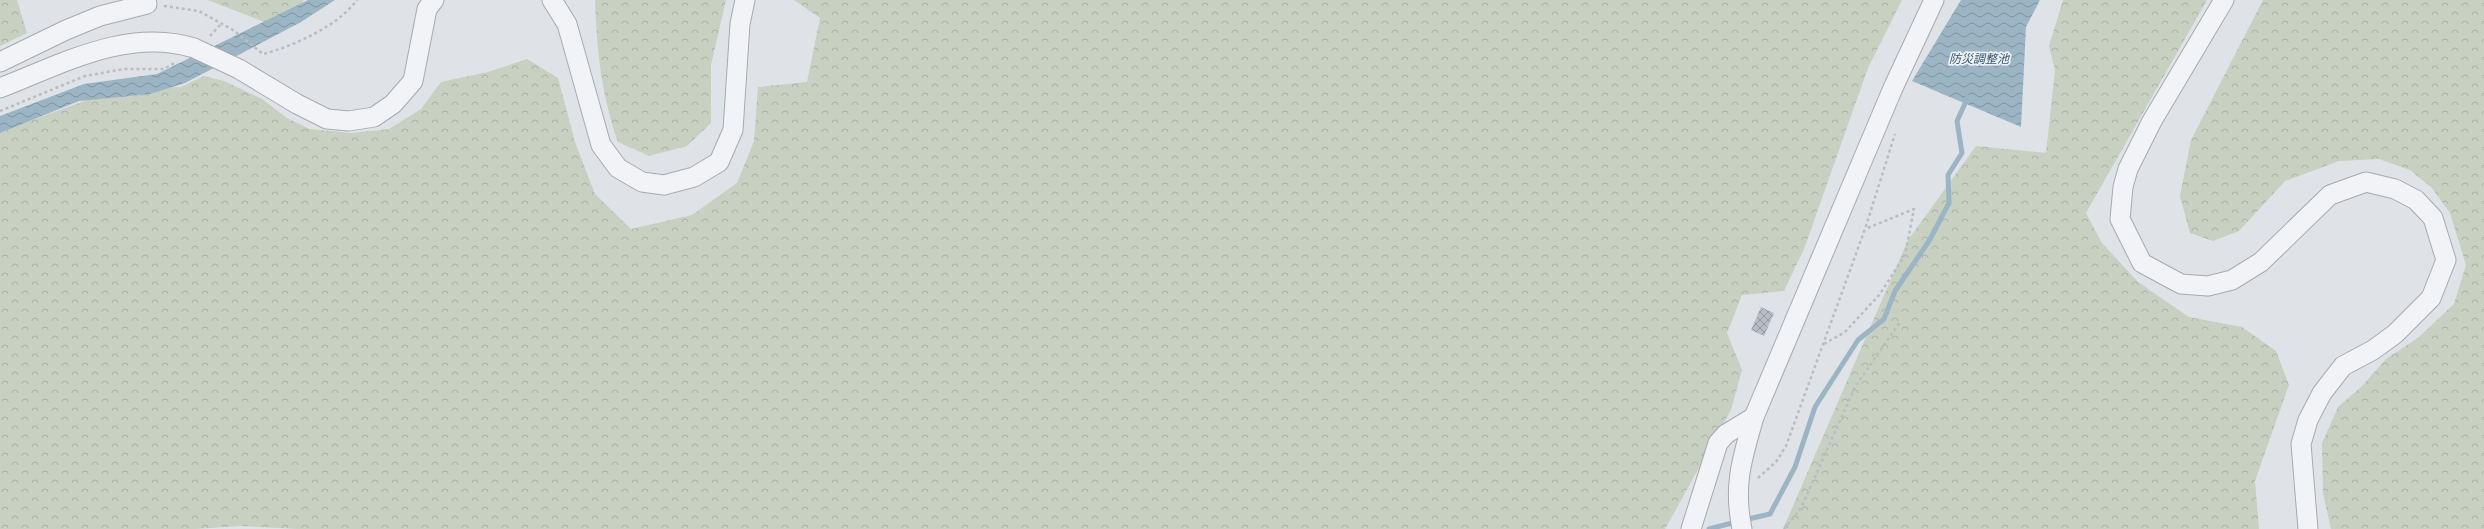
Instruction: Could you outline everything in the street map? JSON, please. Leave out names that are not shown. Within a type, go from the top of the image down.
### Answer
[{"type":"street","points":[[0,88],[95,51],[126,44],[157,43],[194,49],[239,69],[296,104],[327,119],[349,121],[374,117],[393,104],[413,81],[427,9],[434,0]]},
{"type":"street","points":[[552,0],[567,24],[600,145],[618,168],[642,182],[664,185],[694,178],[719,162],[733,130],[740,24],[745,0]]},
{"type":"street","points":[[1742,529],[1738,501],[1738,471],[1754,417],[1890,95],[1934,0]]},
{"type":"street","points":[[2224,0],[2152,121],[2128,169],[2123,186],[2120,219],[2142,263],[2181,284],[2208,286],[2232,280],[2261,262],[2330,195],[2366,182],[2395,188],[2416,200],[2433,218],[2446,260],[2431,298],[2395,334],[2373,350],[2343,366],[2322,393],[2308,420],[2301,444],[2308,529]]},
{"type":"street","points":[[0,62],[66,30],[100,16],[146,2]]},
{"type":"street","points":[[1691,529],[1718,443],[1726,434],[1754,417]]},
{"type":"path","points":[[146,2],[199,11],[234,30],[263,54],[282,49],[322,30],[357,0]]},
{"type":"path","points":[[0,111],[85,76],[124,69],[164,69],[194,49],[222,23]]},
{"type":"path","points":[[1738,501],[1776,462],[1786,446],[1865,229],[1897,127]]},
{"type":"path","points":[[1824,344],[1845,332],[1880,294],[1905,256],[1914,209],[1865,229]]},
{"type":"path","points":[[1784,529],[1801,508],[1855,387],[1900,322]]},
{"type":"green space","points":[[0,0],[17,0],[27,33],[0,46]]},
{"type":"green space","points":[[208,0],[304,0],[282,29]]},
{"type":"green space","points":[[595,0],[726,0],[711,65],[711,123],[687,146],[649,156],[618,142],[612,124],[601,72]]},
{"type":"green space","points":[[794,0],[1902,0],[1868,68],[1804,249],[1784,291],[1742,295],[1727,333],[1742,370],[1731,410],[1665,529],[298,529],[241,526],[195,529],[0,529],[0,132],[114,90],[181,87],[204,76],[224,81],[262,99],[287,118],[310,129],[351,133],[389,129],[421,109],[441,82],[488,72],[527,59],[558,78],[575,142],[595,194],[631,229],[692,215],[737,183],[754,141],[758,87],[807,82],[820,18]]},
{"type":"green space","points":[[2063,0],[2207,0],[2086,213],[2102,243],[2138,282],[2189,317],[2242,327],[2276,351],[2289,385],[2255,481],[2259,529],[1783,529],[1908,240],[1976,146],[2046,153],[2055,70],[2049,46]]},
{"type":"green space","points":[[2263,0],[2484,0],[2484,529],[2331,529],[2323,493],[2322,443],[2338,407],[2361,387],[2386,359],[2419,337],[2454,304],[2466,265],[2450,213],[2432,188],[2410,170],[2379,159],[2339,161],[2285,181],[2239,231],[2213,241],[2190,233],[2180,196],[2191,140]]},
{"type":"water","points":[[308,0],[335,0],[301,22],[185,83],[150,94],[79,101],[0,133],[0,116],[84,84],[157,74]]},
{"type":"water","name":"防災調整池","points":[[1961,0],[2040,0],[2026,27],[2021,127],[1912,81]]},
{"type":"building","points":[[1761,307],[1774,313],[1764,336],[1751,330]]},
{"type":"waterway","points":[[1744,520],[1770,514],[1795,467],[1815,407],[1858,340],[1884,319],[1895,291],[1929,241],[1949,203],[1948,175],[1962,153],[1957,121],[1968,97]]},
{"type":"waterway","points":[[1709,529],[1736,522]]}]
